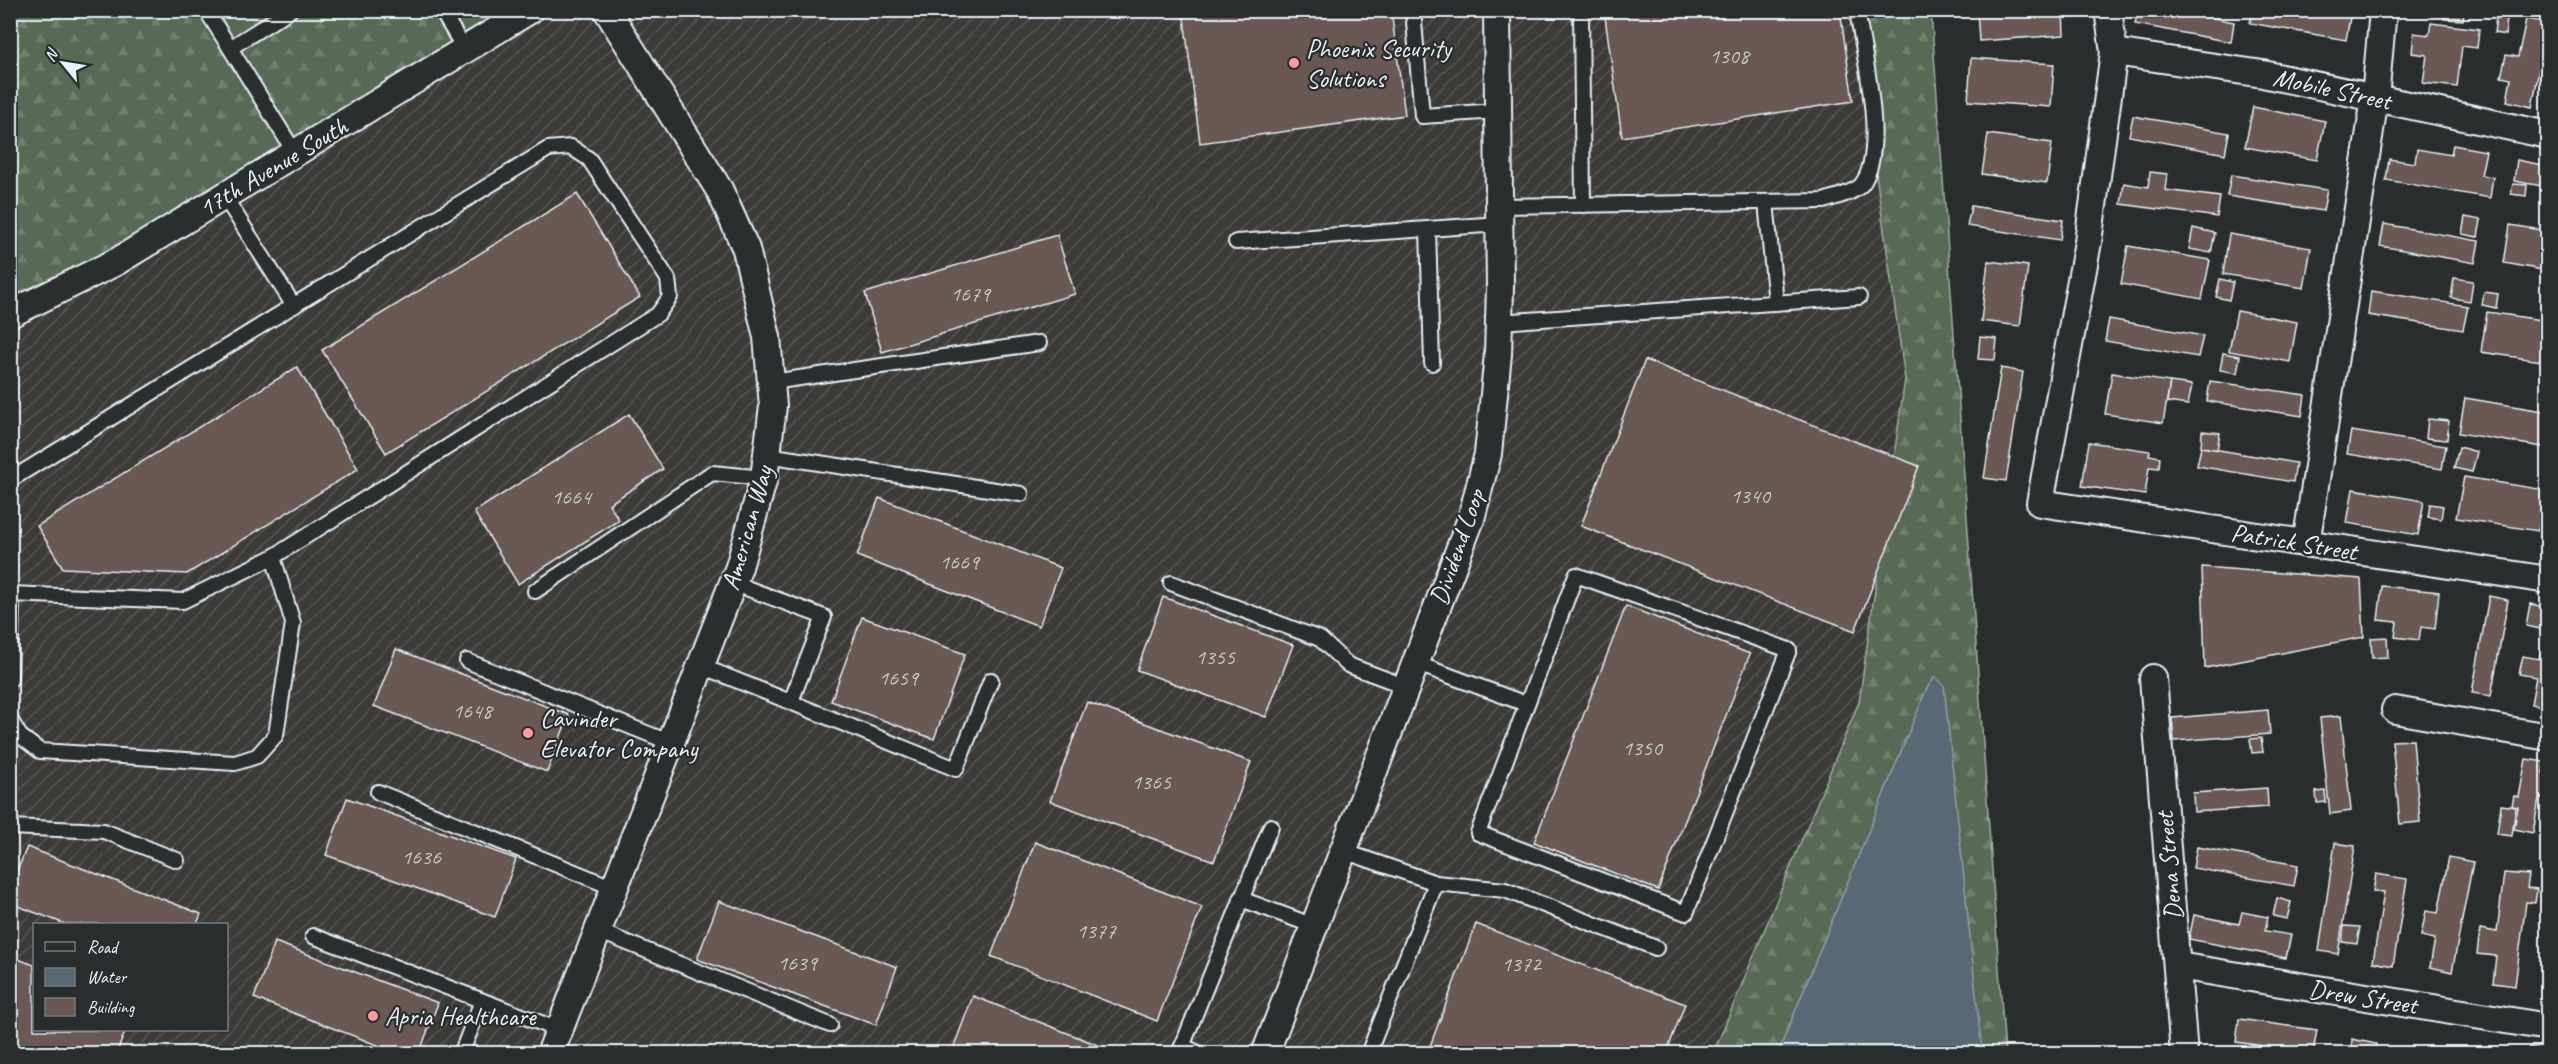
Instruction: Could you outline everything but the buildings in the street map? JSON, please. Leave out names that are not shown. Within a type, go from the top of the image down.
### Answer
[{"type":"street","name":"17th Avenue South","points":[[10,314],[116,262],[530,10]]},
{"type":"street","name":"American Way","points":[[554,1042],[733,583],[765,466],[773,406],[767,337],[741,239],[720,191],[607,10]]},
{"type":"street","name":"Dividend Loop","points":[[1265,1053],[1471,519],[1488,454],[1499,322],[1497,10]]},
{"type":"street","points":[[2108,10],[2114,52]]},
{"type":"street","points":[[2306,544],[2375,98],[2383,10]]},
{"type":"street","name":"Mobile Street","points":[[2114,52],[2263,74],[2547,135]]},
{"type":"street","name":"Patrick Street","points":[[2114,52],[2088,242],[2040,503],[2547,580]]},
{"type":"street","name":"Dena Street","points":[[2153,678],[2184,1053]]},
{"type":"street","points":[[2395,710],[2547,737]]},
{"type":"street","name":"Drew Street","points":[[2178,966],[2547,1027]]},
{"type":"lane","points":[[206,10],[295,153]]},
{"type":"lane","points":[[230,48],[290,10]]},
{"type":"lane","points":[[441,10],[465,50]]},
{"type":"lane","points":[[1413,10],[1422,116],[1498,111]]},
{"type":"lane","points":[[1581,10],[1583,205]]},
{"type":"lane","points":[[1236,242],[1428,229],[1499,215],[1583,205],[1824,201],[1860,186],[1870,168],[1875,136],[1857,10]]},
{"type":"lane","points":[[10,480],[548,149],[571,147],[589,159],[668,279],[670,297],[658,315],[273,557],[183,601],[11,595],[10,680]]},
{"type":"lane","points":[[224,196],[294,306]]},
{"type":"lane","points":[[1766,202],[1776,303]]},
{"type":"lane","points":[[1428,229],[1432,363]]},
{"type":"lane","points":[[1499,322],[1859,297]]},
{"type":"lane","points":[[771,382],[1039,343]]},
{"type":"lane","points":[[535,591],[712,473],[765,466],[1021,494]]},
{"type":"lane","points":[[10,719],[20,736],[40,751],[235,763],[257,756],[276,735],[293,623],[273,557]]},
{"type":"lane","points":[[1576,575],[1789,650],[1686,913],[1478,833],[1526,704],[1576,575]]},
{"type":"lane","points":[[733,583],[824,618],[791,701]]},
{"type":"lane","points":[[1171,583],[1320,639],[1348,664],[1411,675],[1526,704]]},
{"type":"lane","points":[[467,661],[671,743]]},
{"type":"lane","points":[[701,666],[956,769],[991,680]]},
{"type":"lane","points":[[378,792],[614,888]]},
{"type":"lane","points":[[1201,1053],[1181,1050],[1270,826]]},
{"type":"lane","points":[[10,827],[104,831],[177,860]]},
{"type":"lane","points":[[1343,851],[1436,883],[1505,890],[1656,948]]},
{"type":"lane","points":[[1368,1053],[1436,883]]},
{"type":"lane","points":[[1241,899],[1314,926]]},
{"type":"lane","points":[[598,930],[830,1025]]},
{"type":"lane","points":[[313,936],[482,1001],[554,1042]]},
{"type":"lane","points":[[461,1053],[482,1001]]},
{"type":"shaded area","points":[[530,11],[1853,11],[1905,379],[1859,702],[1713,1053],[11,1054],[11,314]]},
{"type":"green space","points":[[11,11],[530,11],[11,314]]},
{"type":"green space","points":[[1853,11],[1931,11],[2005,1053],[1713,1054],[1859,702],[1905,379]]},
{"type":"water","points":[[1935,677],[1944,686],[1982,1053],[1778,1053],[1927,688]]},
{"type":"place","name":"Phoenix Security Solutions","points":[[1294,63]]},
{"type":"place","name":"Cavinder Elevator Company","points":[[528,733]]},
{"type":"place","name":"Apria Healthcare","points":[[373,1016]]}]
